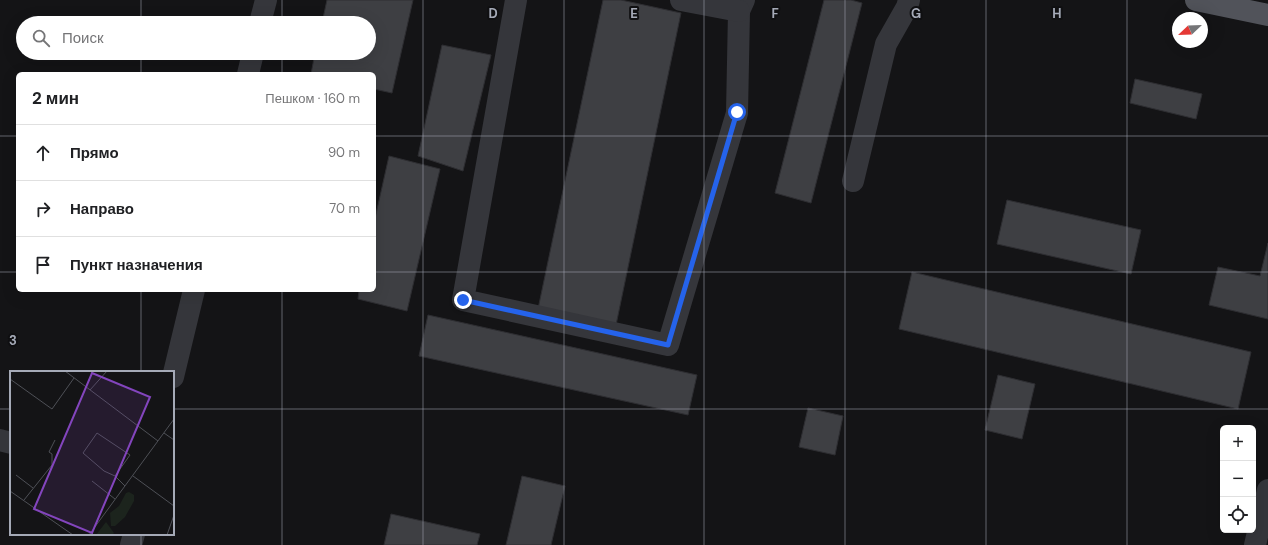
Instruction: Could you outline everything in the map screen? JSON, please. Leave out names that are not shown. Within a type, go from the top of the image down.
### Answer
[{"type":"main road","points":[[1196,0],[1268,15]]},
{"type":"street","points":[[262,16],[266,0]]},
{"type":"street","points":[[516,0],[463,300],[668,345],[737,112],[742,6],[681,0]]},
{"type":"street","points":[[853,181],[886,44],[908,7],[909,0]]},
{"type":"street","points":[[248,72],[251,60]]},
{"type":"street","points":[[174,373],[194,292]]},
{"type":"street","points":[[0,440],[10,443]]},
{"type":"street","points":[[1255,545],[1268,490]]},
{"type":"street","points":[[131,545],[134,535]]},
{"type":"building","points":[[327,0],[413,0],[392,93],[376,89],[376,72],[311,72],[314,60],[376,60],[376,16],[324,16]]},
{"type":"building","points":[[603,0],[621,0],[681,13],[616,325],[538,309]]},
{"type":"building","points":[[824,0],[851,0],[862,3],[811,203],[775,193]]},
{"type":"building","points":[[442,45],[491,55],[463,171],[418,156]]},
{"type":"building","points":[[1135,79],[1202,94],[1196,119],[1130,103]]},
{"type":"building","points":[[389,156],[440,169],[407,311],[358,299],[359,292],[376,292],[376,214]]},
{"type":"building","points":[[1007,200],[1141,230],[1131,274],[997,244]]},
{"type":"building","points":[[1268,243],[1268,319],[1209,305],[1218,267],[1260,276]]},
{"type":"building","points":[[912,272],[1251,352],[1238,409],[899,329]]},
{"type":"building","points":[[428,315],[697,375],[688,415],[419,356]]},
{"type":"building","points":[[998,375],[1035,384],[1022,439],[985,430]]},
{"type":"building","points":[[808,408],[843,416],[835,455],[799,447]]},
{"type":"building","points":[[522,476],[565,486],[551,545],[506,545]]},
{"type":"building","points":[[391,514],[480,534],[477,545],[384,545]]},
{"type":"route","points":[[463,300],[668,345],[737,112]]}]
